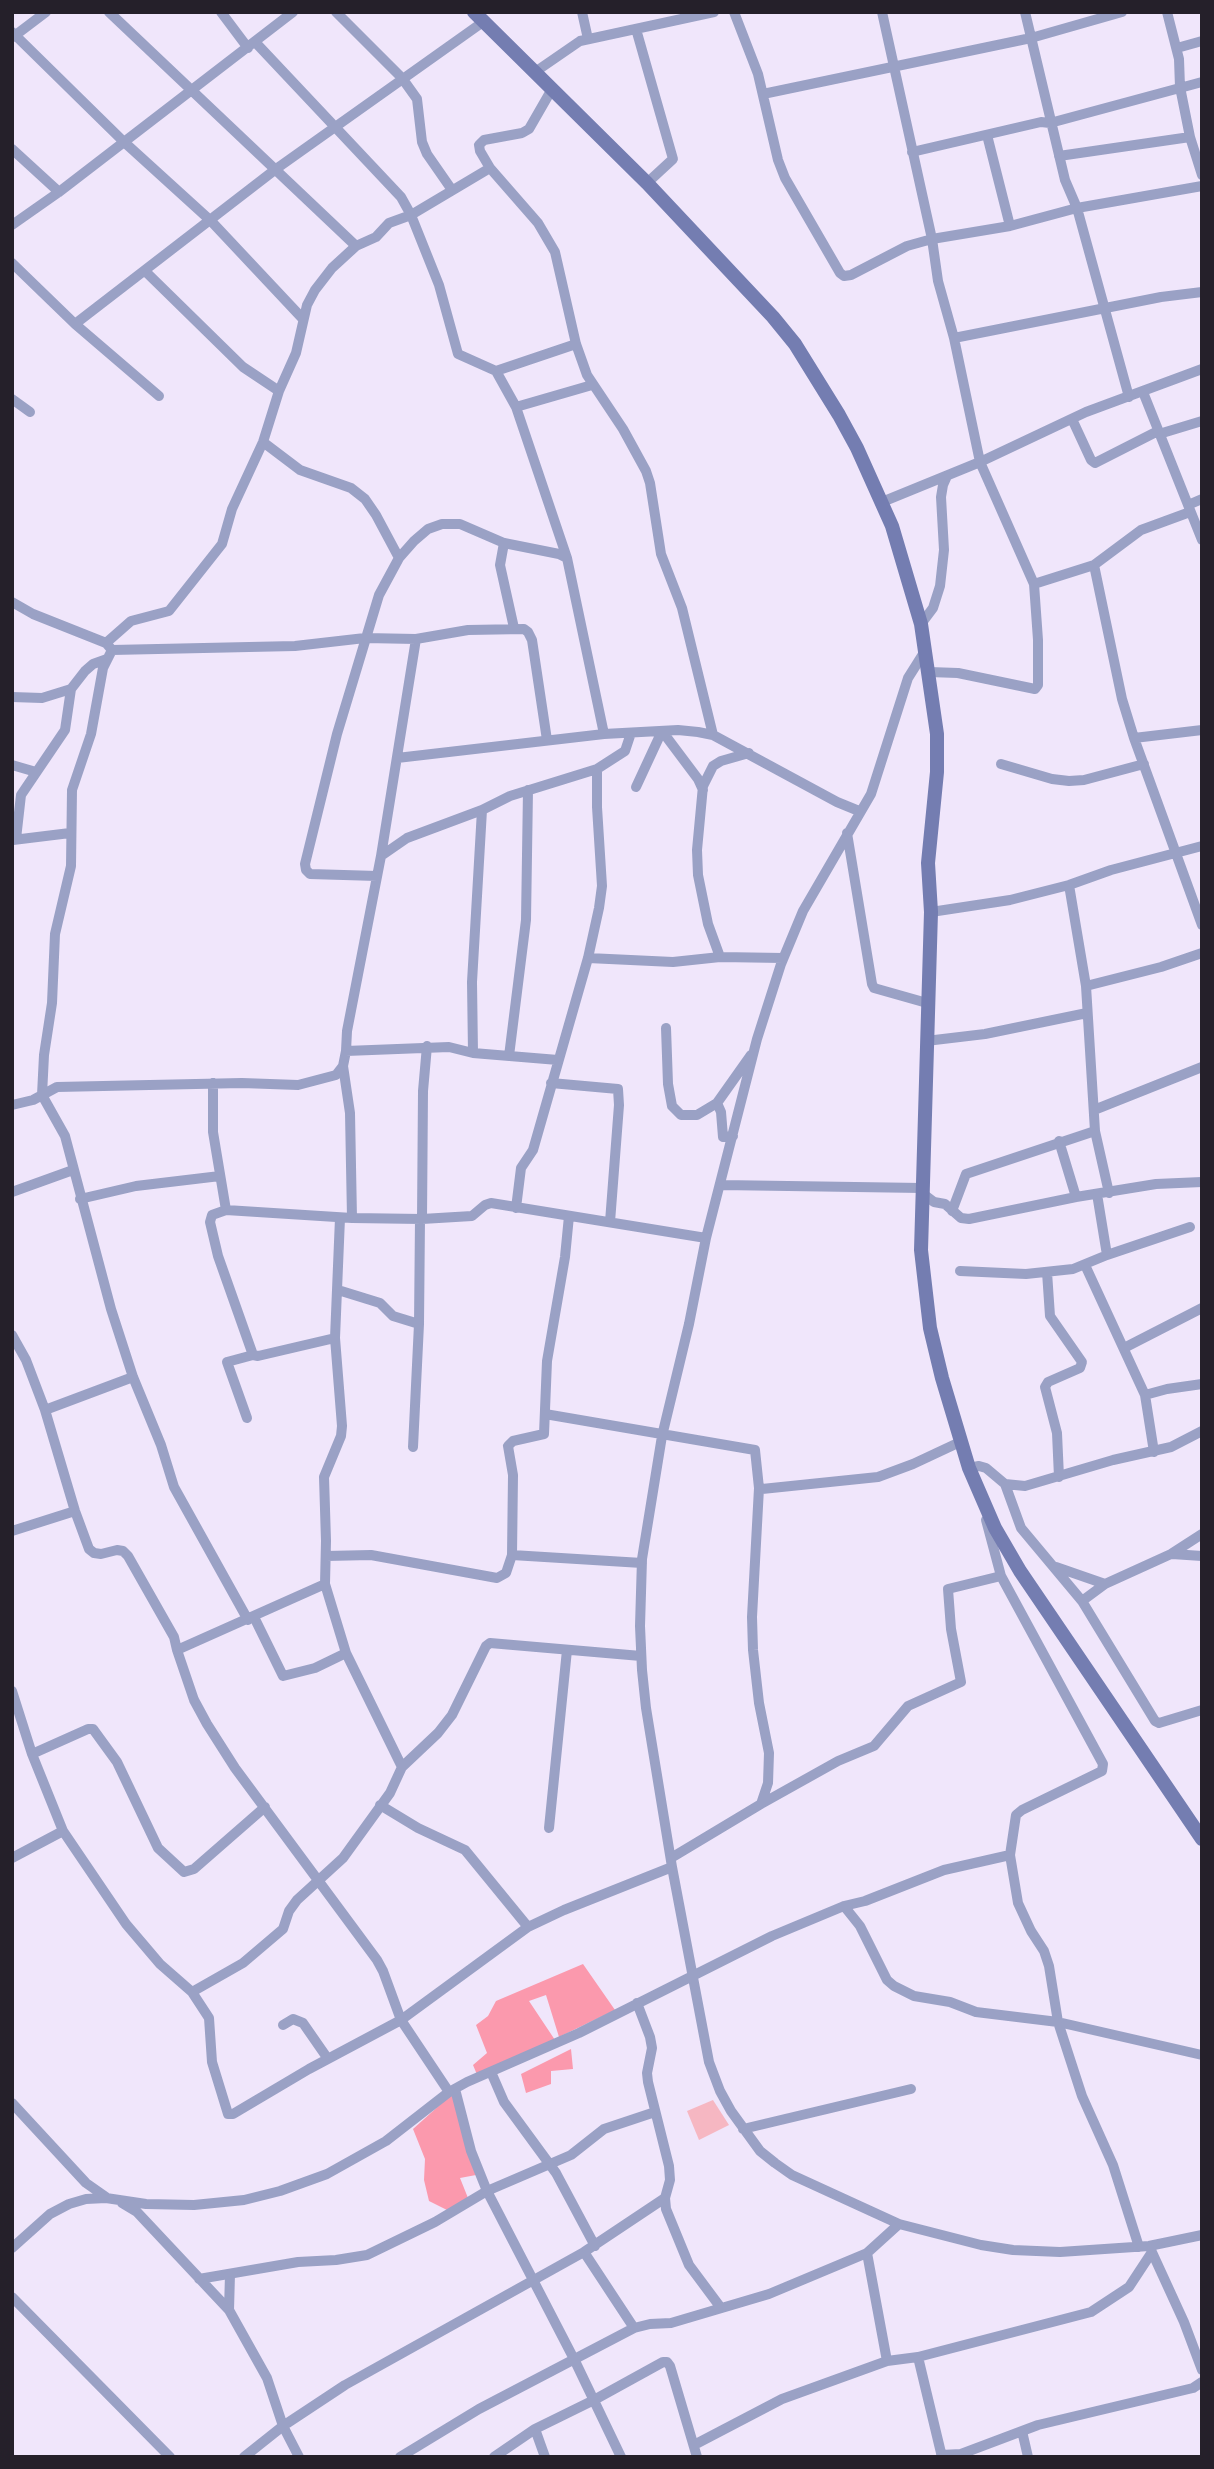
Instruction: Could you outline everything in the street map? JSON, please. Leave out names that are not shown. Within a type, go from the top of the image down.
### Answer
[{"type":"main road","points":[[479,17],[648,183],[746,286],[795,344],[857,448],[882,502],[921,624],[937,747],[928,863],[931,912],[921,1250],[930,1328],[947,1401],[982,1502],[1020,1571],[1202,1839]]},
{"type":"street","points":[[46,12],[13,35],[211,221],[303,319]]},
{"type":"street","points":[[109,12],[356,246]]},
{"type":"street","points":[[221,12],[401,197],[439,285],[458,354],[496,371],[516,407],[567,558],[604,734]]},
{"type":"street","points":[[12,225],[293,12]]},
{"type":"street","points":[[336,12],[402,78],[417,99],[422,142],[427,154],[452,190]]},
{"type":"street","points":[[582,12],[588,39]]},
{"type":"street","points":[[535,72],[567,48],[588,39],[714,12]]},
{"type":"street","points":[[734,12],[758,74],[781,169],[844,276],[851,275],[907,246],[932,239],[1010,226],[1077,208],[1202,186]]},
{"type":"street","points":[[882,12],[932,239],[938,281],[954,338],[980,462],[1034,584],[1038,640],[1038,685],[1035,689],[958,673],[929,672]]},
{"type":"street","points":[[1025,12],[1050,123],[1069,191],[1077,208],[1129,397]]},
{"type":"street","points":[[763,94],[1031,38],[1122,12]]},
{"type":"street","points":[[1167,12],[1177,48],[1180,88],[1190,136],[1202,174]]},
{"type":"street","points":[[75,324],[479,17]]},
{"type":"street","points":[[636,29],[673,159],[648,183]]},
{"type":"street","points":[[1177,48],[1202,41]]},
{"type":"street","points":[[912,152],[1041,122],[1050,123],[1202,82]]},
{"type":"street","points":[[552,89],[529,129],[522,133],[484,140],[479,145],[480,151],[490,168],[538,223],[555,252],[576,344],[592,385],[623,429],[646,471],[661,554],[680,601],[713,735]]},
{"type":"street","points":[[987,135],[1010,226]]},
{"type":"street","points":[[1059,156],[1190,136]]},
{"type":"street","points":[[12,149],[59,192]]},
{"type":"street","points":[[71,833],[14,840],[20,795],[65,730],[71,689],[85,671],[108,651],[131,621],[169,611],[222,544],[237,496],[263,442],[279,391],[296,353],[303,319],[315,290],[331,268],[356,246],[376,237],[389,223],[411,215],[490,168]]},
{"type":"street","points":[[12,263],[75,324],[159,396]]},
{"type":"street","points":[[145,271],[243,367],[279,391]]},
{"type":"street","points":[[954,338],[1104,308],[1202,292]]},
{"type":"street","points":[[496,371],[576,344]]},
{"type":"street","points":[[882,502],[980,462],[1072,419],[1202,369]]},
{"type":"street","points":[[516,407],[592,385]]},
{"type":"street","points":[[1143,392],[1202,540]]},
{"type":"street","points":[[12,399],[30,412]]},
{"type":"street","points":[[1072,419],[1091,460],[1095,463],[1158,432],[1202,421]]},
{"type":"street","points":[[263,442],[300,470],[351,488],[365,499],[399,558]]},
{"type":"street","points":[[921,624],[933,608],[940,586],[944,550],[942,497],[947,476]]},
{"type":"street","points":[[1034,584],[1094,565],[1141,530],[1189,509],[1202,499]]},
{"type":"street","points":[[377,876],[310,874],[305,864],[337,734],[365,638],[379,595],[399,558],[428,529],[442,524],[460,524],[504,543],[567,558]]},
{"type":"street","points":[[504,543],[500,565],[514,628]]},
{"type":"street","points":[[1094,565],[1117,676],[1134,738],[1202,925]]},
{"type":"street","points":[[12,602],[108,651],[295,646],[365,638],[416,639],[460,631],[524,629],[532,640],[547,740]]},
{"type":"street","points":[[352,1219],[350,1113],[343,1066],[346,1031],[381,856],[416,639]]},
{"type":"street","points":[[108,651],[90,734],[72,790],[71,866],[55,934],[52,1003],[44,1055],[42,1095],[65,1136],[80,1199],[133,1377],[161,1445],[178,1497],[283,1676],[315,1668],[346,1653]]},
{"type":"street","points":[[925,651],[908,678],[871,794],[803,911],[783,958],[754,1053],[706,1238],[690,1324],[662,1436],[642,1563],[641,1656],[646,1708],[672,1863],[709,2062],[720,2091],[760,2151],[792,2175],[899,2224],[981,2245],[1013,2250],[1060,2252],[1147,2249],[1202,2235]]},
{"type":"street","points":[[12,697],[42,698],[71,689]]},
{"type":"street","points":[[397,758],[604,734],[678,730],[713,735],[837,802],[859,811]]},
{"type":"street","points":[[1134,738],[1202,730]]},
{"type":"street","points":[[636,787],[662,731]]},
{"type":"street","points":[[662,731],[698,779],[703,791]]},
{"type":"street","points":[[381,856],[407,838],[528,790],[597,769],[625,751],[631,733]]},
{"type":"street","points":[[720,957],[710,933],[698,875],[697,850],[703,791],[707,774],[713,766],[749,753]]},
{"type":"street","points":[[1001,764],[1052,779],[1069,781],[1084,780],[1144,764]]},
{"type":"street","points":[[12,765],[36,772]]},
{"type":"street","points":[[516,1208],[521,1168],[533,1150],[588,958],[602,886],[597,769]]},
{"type":"street","points":[[509,1056],[526,920],[528,790]]},
{"type":"street","points":[[473,1053],[472,982],[482,810]]},
{"type":"street","points":[[847,833],[872,984],[874,988],[927,1003]]},
{"type":"street","points":[[931,912],[1001,902],[1202,846]]},
{"type":"street","points":[[1069,885],[1086,986],[1095,1130],[1109,1193]]},
{"type":"street","points":[[1086,986],[1161,967],[1202,953]]},
{"type":"street","points":[[588,958],[673,962],[720,957],[783,958]]},
{"type":"street","points":[[926,1041],[985,1034],[1087,1013]]},
{"type":"street","points":[[666,1028],[667,1071],[672,1106],[681,1115],[697,1115],[717,1103],[747,1058],[754,1053]]},
{"type":"street","points":[[346,1051],[427,1046],[558,1060]]},
{"type":"street","points":[[413,1447],[419,1324],[423,1091],[427,1046]]},
{"type":"street","points":[[12,1105],[57,1087],[213,1083],[299,1085],[336,1075],[343,1066]]},
{"type":"street","points":[[1094,1111],[1202,1067]]},
{"type":"street","points":[[213,1083],[213,1132],[226,1210]]},
{"type":"street","points":[[551,1083],[618,1089],[610,1222]]},
{"type":"street","points":[[717,1103],[722,1112],[723,1137],[733,1136]]},
{"type":"street","points":[[952,1211],[966,1174],[1095,1130]]},
{"type":"street","points":[[1059,1141],[1076,1197]]},
{"type":"street","points":[[12,1192],[74,1170]]},
{"type":"street","points":[[80,1199],[126,1188],[219,1176]]},
{"type":"street","points":[[721,1185],[922,1191],[933,1202],[945,1204],[961,1218],[969,1219],[1156,1184],[1202,1182]]},
{"type":"street","points":[[1097,1194],[1107,1255]]},
{"type":"street","points":[[253,1355],[218,1256],[210,1222],[212,1215],[226,1210],[352,1219],[421,1219],[472,1216],[491,1203],[706,1238]]},
{"type":"street","points":[[326,1556],[371,1555],[497,1577],[506,1573],[512,1555],[513,1475],[509,1443],[544,1434],[547,1361],[565,1257],[569,1216]]},
{"type":"street","points":[[340,1218],[335,1338],[342,1426],[341,1436],[324,1477],[325,1584],[346,1653],[402,1767]]},
{"type":"street","points":[[960,1271],[974,1270],[1009,1275],[1073,1269],[1190,1227]]},
{"type":"street","points":[[1085,1265],[1145,1395],[1154,1452]]},
{"type":"street","points":[[1047,1272],[1050,1316],[1082,1362],[1080,1368],[1048,1382],[1045,1387],[1057,1433],[1059,1477]]},
{"type":"street","points":[[338,1290],[380,1303],[393,1316],[419,1324]]},
{"type":"street","points":[[1124,1348],[1202,1308]]},
{"type":"street","points":[[12,1335],[26,1360],[45,1410],[89,1549],[94,1553],[123,1551],[128,1556],[174,1637],[200,1712],[235,1768],[377,1960],[401,2020],[452,2090],[471,2151],[487,2190],[621,2457]]},
{"type":"street","points":[[247,1418],[227,1362],[335,1338]]},
{"type":"street","points":[[45,1410],[133,1377]]},
{"type":"street","points":[[1145,1395],[1202,1384]]},
{"type":"street","points":[[545,1414],[755,1450],[759,1488],[752,1617],[753,1650],[759,1703],[769,1753],[768,1783],[761,1804]]},
{"type":"street","points":[[1004,1484],[1025,1486],[1113,1460],[1154,1452],[1171,1447],[1202,1431]]},
{"type":"street","points":[[759,1488],[878,1477],[914,1464],[960,1442]]},
{"type":"street","points":[[969,1468],[986,1468],[1004,1484],[1021,1528],[1082,1601],[1155,1721],[1159,1723],[1202,1710]]},
{"type":"street","points":[[982,1502],[1001,1576],[1104,1768],[1016,1815],[1010,1855],[1018,1903],[1044,1951],[1058,2022],[1083,2096],[1147,2249],[1184,2322],[1202,2371]]},
{"type":"street","points":[[12,1531],[75,1511]]},
{"type":"street","points":[[1082,1601],[1105,1584],[1171,1554],[1202,1534]]},
{"type":"street","points":[[1171,1554],[1202,1556]]},
{"type":"street","points":[[512,1555],[642,1563]]},
{"type":"street","points":[[1055,1567],[1105,1584]]},
{"type":"street","points":[[12,1691],[32,1754],[63,1831],[126,1924],[160,1964],[192,1992],[209,2018],[212,2062],[228,2114],[233,2114],[401,2020],[528,1927],[672,1863],[761,1804],[838,1761],[874,1746],[908,1706],[961,1682],[951,1629],[948,1589],[1001,1576]]},
{"type":"street","points":[[177,1650],[325,1584]]},
{"type":"street","points":[[192,1992],[243,1963],[283,1929],[289,1911],[297,1900],[349,1851],[390,1793],[402,1767],[438,1733],[452,1715],[486,1646],[490,1643],[641,1656]]},
{"type":"street","points":[[549,1828],[567,1650]]},
{"type":"street","points":[[32,1754],[93,1729],[117,1762],[158,1849],[184,1872],[194,1869],[265,1807]]},
{"type":"street","points":[[380,1805],[418,1828],[465,1850],[528,1927]]},
{"type":"street","points":[[12,1858],[63,1831]]},
{"type":"street","points":[[12,2248],[50,2214],[79,2201],[106,2198],[146,2204],[194,2205],[261,2197],[304,2183],[357,2159],[386,2141],[452,2090],[579,2033],[772,1937],[844,1906],[944,1870],[1010,1855]]},
{"type":"street","points":[[844,1906],[860,1926],[881,1971],[894,1986],[914,1996],[950,2002],[976,2012],[1058,2022],[1202,2055]]},
{"type":"street","points":[[637,2003],[650,2037],[652,2048],[647,2073],[669,2166],[666,2208],[689,2265],[721,2308]]},
{"type":"street","points":[[283,2025],[293,2020],[303,2023],[328,2059]]},
{"type":"street","points":[[491,2072],[504,2102],[549,2164],[594,2246]]},
{"type":"street","points":[[743,2129],[911,2089]]},
{"type":"street","points":[[12,2103],[86,2183],[106,2198]]},
{"type":"street","points":[[199,2279],[298,2262],[367,2255],[435,2222],[487,2190],[571,2155],[604,2129],[655,2112]]},
{"type":"street","points":[[79,2201],[86,2183]]},
{"type":"street","points":[[244,2457],[283,2426],[371,2370],[584,2252],[665,2198]]},
{"type":"street","points":[[119,2201],[138,2212],[229,2310],[267,2378],[283,2426],[299,2457]]},
{"type":"street","points":[[138,2212],[146,2204]]},
{"type":"street","points":[[400,2457],[479,2409],[634,2328],[671,2322],[769,2294],[867,2253],[899,2224]]},
{"type":"street","points":[[694,2445],[782,2399],[887,2361],[918,2357],[1073,2319],[1091,2312],[1129,2287],[1147,2249]]},
{"type":"street","points":[[584,2252],[634,2328]]},
{"type":"street","points":[[867,2253],[887,2361]]},
{"type":"street","points":[[229,2310],[230,2274]]},
{"type":"street","points":[[12,2297],[170,2457]]},
{"type":"street","points":[[918,2357],[941,2456],[961,2454],[1022,2431],[1193,2388],[1202,2382]]},
{"type":"street","points":[[494,2457],[535,2429],[667,2362],[697,2457]]},
{"type":"street","points":[[535,2429],[545,2457]]},
{"type":"street","points":[[1022,2431],[1028,2457]]},
{"type":"shaded area","points":[[583,1964],[615,2010],[559,2037],[546,1995],[529,2001],[555,2040],[478,2077],[473,2065],[487,2053],[476,2025],[488,2016],[496,2001]]},
{"type":"shaded area","points":[[571,2049],[573,2069],[551,2071],[551,2084],[526,2093],[521,2074]]},
{"type":"shaded area","points":[[452,2094],[476,2175],[460,2178],[468,2198],[449,2211],[429,2201],[424,2180],[425,2159],[413,2129]]},
{"type":"shaded area","points":[[713,2100],[729,2125],[699,2140],[687,2111]]}]
